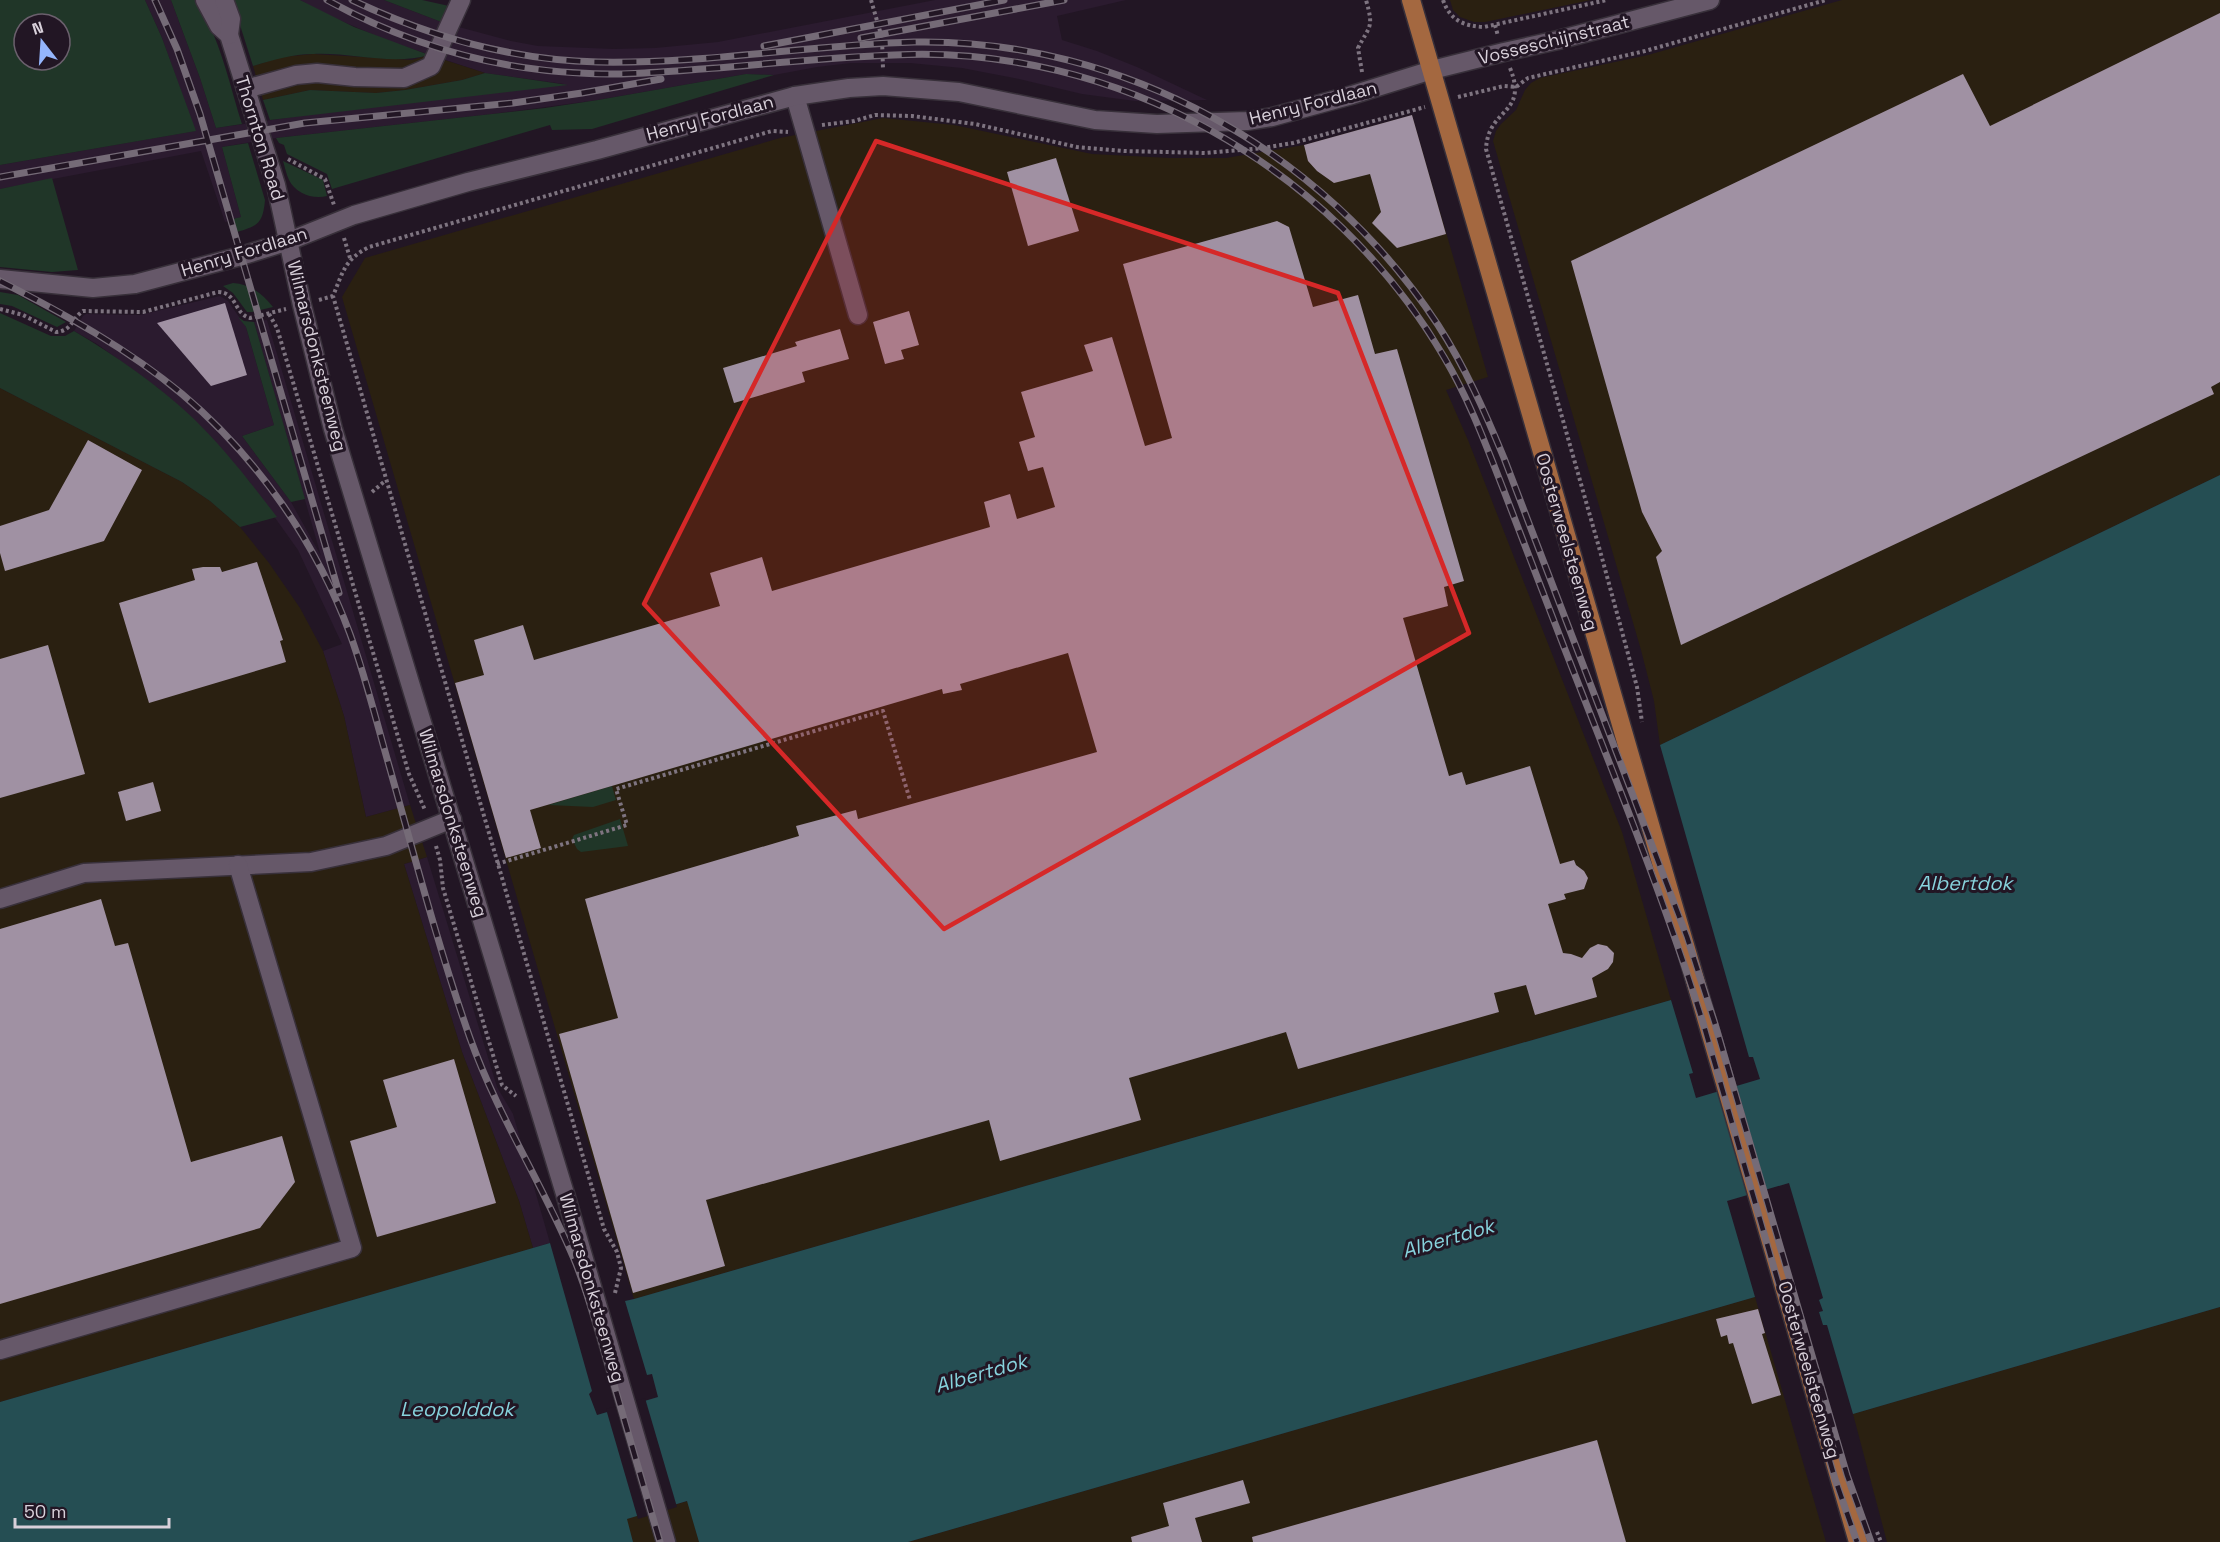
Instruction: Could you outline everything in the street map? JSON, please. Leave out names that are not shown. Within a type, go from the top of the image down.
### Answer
[{"type":"main road","name":"Oosterweelsteenweg","points":[[1411,0],[1858,1542]]},
{"type":"street","name":"Thornton Road","points":[[205,0],[219,26],[229,35]]},
{"type":"street","name":"Thornton Road","points":[[224,0],[231,19],[229,35],[276,185],[289,241]]},
{"type":"street","points":[[246,89],[296,75],[317,73],[404,78],[431,66],[461,0]]},
{"type":"street","name":"Vosseschijnstraat","points":[[1432,70],[1569,38],[1710,0]]},
{"type":"street","name":"Henry Fordlaan","points":[[0,279],[93,288],[135,284],[289,241],[370,210],[458,185],[795,96],[849,88],[883,86],[959,93],[1095,120],[1157,124],[1247,121],[1272,117],[1432,70]]},
{"type":"street","points":[[795,96],[858,315]]},
{"type":"street","name":"Wilmarsdonksteenweg","points":[[289,241],[302,305],[333,429],[452,819],[666,1542]]},
{"type":"street","points":[[0,899],[84,873],[311,862],[386,846],[452,819]]},
{"type":"street","points":[[0,1350],[352,1248],[238,865]]},
{"type":"path","points":[[871,0],[882,38],[883,115]]},
{"type":"path","points":[[1366,0],[1370,14],[1370,30],[1358,48],[1359,59],[1377,120]]},
{"type":"path","points":[[1443,0],[1447,12],[1463,25],[1484,27],[1607,0]]},
{"type":"path","points":[[1643,731],[1640,700],[1631,665],[1486,149],[1489,131],[1513,101],[1516,87],[1528,78],[1645,51],[1826,0]]},
{"type":"path","points":[[613,1298],[621,1268],[617,1252],[604,1229],[333,296],[350,258],[369,247],[771,131],[786,132],[883,115],[912,116],[975,124],[1077,147],[1125,152],[1226,152],[1275,147],[1491,88],[1516,87]]},
{"type":"path","points":[[264,146],[281,150],[284,157],[325,179],[350,258]]},
{"type":"path","points":[[0,309],[22,315],[56,332],[68,328],[83,310],[143,312],[218,292],[224,292],[231,297],[241,314],[246,317],[269,314],[277,328],[410,774],[422,800],[440,860],[443,888],[502,1085],[540,1115]]},
{"type":"path","points":[[497,864],[627,825],[616,789],[883,711],[910,800]]},
{"type":"highlighted area","points":[[876,141],[1338,293],[1469,633],[944,929],[644,604]]},
{"type":"shaded area","points":[[0,0],[145,0],[162,38],[196,131],[0,165]]},
{"type":"shaded area","points":[[145,0],[171,0],[216,128],[335,111],[564,84],[485,73],[388,41],[323,13],[300,0],[384,0],[444,23],[511,41],[538,46],[614,49],[718,42],[935,0],[1126,0],[1057,16],[1062,40],[1137,67],[1207,100],[1135,101],[1082,94],[962,68],[910,63],[851,63],[774,75],[746,74],[598,100],[276,138],[222,147],[241,217],[225,222],[201,151],[0,189],[0,165],[195,131],[162,38]]},
{"type":"shaded area","points":[[171,0],[195,0],[204,14],[223,60],[242,124],[216,128]]},
{"type":"shaded area","points":[[232,0],[300,0],[354,27],[429,55],[386,59],[305,54],[253,66]]},
{"type":"shaded area","points":[[384,0],[422,0],[449,6],[444,23]]},
{"type":"shaded area","points":[[1450,0],[1591,0],[1485,22],[1474,22],[1460,17],[1453,10]]},
{"type":"shaded area","points":[[1842,0],[2220,0],[2220,475],[1660,745],[1654,701],[1641,650],[1493,141],[1501,124],[1516,110],[1525,90],[1540,78],[1648,55]]},
{"type":"shaded area","points":[[313,54],[412,60],[429,55],[485,73],[462,80],[405,90],[376,93],[310,90],[263,100],[253,66],[281,57]]},
{"type":"shaded area","points":[[485,73],[568,85],[270,120],[263,100],[310,90],[376,93],[405,90],[462,80]]},
{"type":"shaded area","points":[[746,74],[774,75],[592,129],[552,130],[550,125],[332,189],[327,174],[287,154],[284,145],[276,138],[545,108]]},
{"type":"shaded area","points":[[1412,115],[1488,377],[1446,390],[1468,440],[1622,832],[1671,1000],[634,1299],[342,297],[365,258],[780,138],[883,118],[954,125],[1092,154],[1226,158],[1304,145]]},
{"type":"shaded area","points":[[248,143],[265,200],[261,219],[250,228],[237,232],[233,219],[241,217],[222,147]]},
{"type":"shaded area","points":[[283,161],[323,180],[327,196],[310,196],[296,189],[289,180]]},
{"type":"shaded area","points":[[52,178],[78,270],[52,272],[0,267],[0,189]]},
{"type":"shaded area","points":[[233,283],[256,290],[273,307],[247,312],[233,293],[223,286]]},
{"type":"shaded area","points":[[0,292],[18,295],[66,322],[57,327],[12,306],[0,304]]},
{"type":"shaded area","points":[[220,296],[228,301],[246,327],[274,425],[242,436],[291,502],[321,556],[254,322],[267,320],[410,805],[366,817],[344,716],[323,651],[342,644],[298,550],[248,480],[159,389],[97,344],[74,331],[86,314],[140,315]]},
{"type":"shaded area","points":[[0,313],[51,336],[65,336],[74,331],[105,350],[166,394],[204,429],[277,517],[240,527],[210,501],[182,482],[0,388]]},
{"type":"shaded area","points":[[238,317],[244,321],[254,322],[305,499],[291,502],[242,436],[274,425],[246,327]]},
{"type":"shaded area","points":[[0,388],[182,482],[210,501],[240,527],[269,563],[300,608],[323,651],[344,716],[366,817],[410,805],[427,857],[404,864],[462,1052],[519,1201],[533,1248],[0,1402]]},
{"type":"shaded area","points":[[612,786],[616,800],[593,807],[548,805]]},
{"type":"shaded area","points":[[620,819],[628,846],[581,852],[577,849],[572,839],[574,835]]},
{"type":"shaded area","points":[[427,857],[497,1087],[513,1114],[550,1243],[533,1248],[519,1201],[462,1052],[404,864]]},
{"type":"shaded area","points":[[1755,1297],[1826,1542],[908,1542]]},
{"type":"shaded area","points":[[2220,1307],[2220,1542],[1887,1542],[1853,1414]]},
{"type":"shaded area","points":[[688,1501],[699,1542],[633,1542],[626,1519]]},
{"type":"water","points":[[2220,475],[2220,1307],[1853,1414],[1827,1325],[1823,1325],[1819,1312],[1823,1311],[1819,1300],[1823,1298],[1789,1183],[1727,1201],[1755,1297],[908,1542],[699,1542],[687,1501],[627,1519],[633,1542],[0,1542],[0,1402],[550,1243],[592,1391],[589,1394],[597,1415],[658,1397],[652,1374],[647,1375],[625,1301],[1671,1000],[1693,1073],[1689,1074],[1696,1098],[1760,1079],[1753,1057],[1749,1057],[1660,745]]},
{"type":"pier","points":[[645,1398],[677,1507],[638,1519],[606,1409]]},
{"type":"building","points":[[2220,13],[2220,382],[2211,387],[2214,394],[1681,645],[1656,557],[1662,551],[1642,512],[1571,261],[1963,74],[1990,126]]},
{"type":"building","points":[[1412,115],[1446,234],[1397,248],[1372,223],[1381,212],[1370,174],[1334,183],[1317,171],[1308,161],[1304,145]]},
{"type":"building","points":[[1056,158],[1079,231],[1028,246],[1007,172]]},
{"type":"building","points":[[1277,221],[1289,227],[1313,307],[1358,295],[1375,354],[1397,349],[1464,581],[1444,587],[1448,606],[1403,618],[1449,776],[1462,772],[1466,785],[1530,766],[1560,864],[1574,860],[1588,878],[1584,889],[1564,894],[1566,899],[1548,904],[1563,953],[1582,958],[1590,948],[1598,944],[1607,946],[1614,953],[1613,962],[1608,969],[1592,978],[1597,997],[1535,1015],[1526,985],[1494,993],[1499,1012],[1298,1069],[1286,1032],[1129,1078],[1141,1120],[1000,1161],[989,1120],[706,1200],[725,1266],[633,1293],[559,1034],[618,1018],[585,899],[799,836],[796,826],[856,810],[858,819],[1097,752],[1068,653],[960,684],[962,690],[943,694],[942,689],[530,810],[541,848],[506,858],[455,683],[484,675],[474,640],[523,625],[534,660],[720,606],[710,573],[762,557],[772,591],[990,527],[984,502],[1010,494],[1017,519],[1055,507],[1043,467],[1028,471],[1019,442],[1035,437],[1021,392],[1093,371],[1084,345],[1112,337],[1145,446],[1172,438],[1123,264]]},
{"type":"building","points":[[225,303],[247,375],[211,386],[157,323]]},
{"type":"building","points":[[909,311],[919,345],[901,350],[904,359],[885,364],[873,322]]},
{"type":"building","points":[[840,329],[849,359],[802,372],[805,382],[734,403],[723,368],[797,346],[795,342]]},
{"type":"building","points":[[88,440],[142,470],[104,541],[5,571],[0,553],[0,526],[49,510]]},
{"type":"building","points":[[257,562],[283,640],[280,641],[286,662],[149,703],[119,603],[195,580],[192,569],[220,567],[222,572]]},
{"type":"building","points":[[48,645],[85,774],[0,798],[0,659]]},
{"type":"building","points":[[153,782],[161,811],[126,821],[118,792]]},
{"type":"building","points":[[101,899],[115,946],[128,943],[191,1162],[282,1136],[295,1182],[260,1228],[0,1304],[0,929]]},
{"type":"building","points":[[454,1059],[496,1203],[377,1237],[350,1141],[397,1127],[383,1080]]},
{"type":"building","points":[[1758,1309],[1765,1333],[1762,1334],[1781,1395],[1752,1404],[1733,1343],[1729,1344],[1727,1335],[1721,1337],[1716,1319]]},
{"type":"building","points":[[1597,1440],[1626,1542],[1253,1542],[1252,1537]]},
{"type":"building","points":[[1243,1480],[1250,1503],[1195,1518],[1202,1542],[1132,1542],[1131,1537],[1169,1526],[1163,1503]]},
{"type":"railway","points":[[155,0],[177,49],[200,114],[339,593]]},
{"type":"railway","points":[[327,0],[387,29],[449,51],[514,66],[547,70],[631,74],[894,55],[977,57],[1058,71],[1136,95],[1210,130],[1279,175],[1342,228],[1397,289],[1444,357],[1491,457],[1637,835],[1689,978],[1835,1479],[1857,1542]]},
{"type":"railway","points":[[352,0],[411,25],[472,44],[534,57],[566,60],[598,62],[677,60],[914,42],[992,46],[1068,60],[1142,84],[1212,117],[1278,158],[1338,207],[1392,263],[1438,325],[1474,390],[1504,458],[1687,937],[1715,1024],[1847,1475],[1871,1542]]},
{"type":"railway","points":[[764,46],[1004,0]]},
{"type":"railway","points":[[861,38],[1064,0]]},
{"type":"railway","points":[[0,177],[305,123],[513,103],[661,79]]},
{"type":"railway","points":[[0,281],[94,333],[140,362],[182,394],[235,445],[259,473],[302,534],[320,567],[350,634],[361,667],[438,938],[470,1038],[481,1067],[579,1273],[594,1315],[660,1542]]},
{"type":"water label","name":"Albertdok","points":[[1965,883]]},
{"type":"water label","name":"Albertdok","points":[[1448,1238]]},
{"type":"water label","name":"Albertdok","points":[[981,1373]]},
{"type":"water label","name":"Leopolddok","points":[[457,1409]]}]
